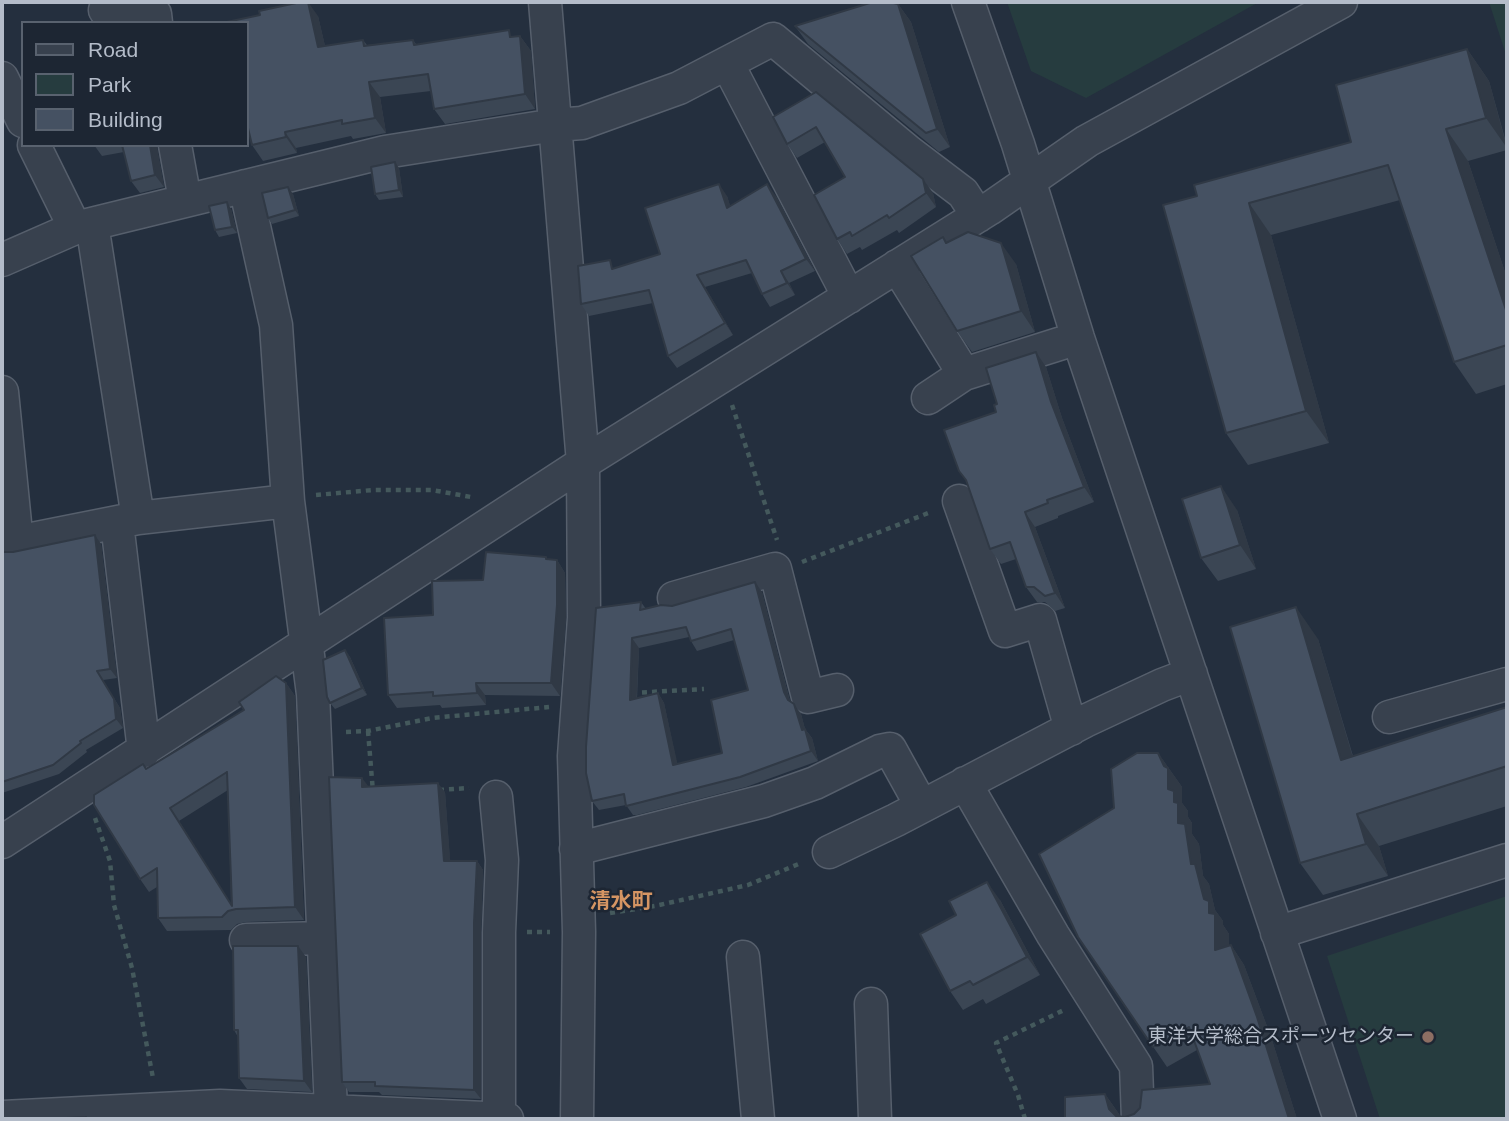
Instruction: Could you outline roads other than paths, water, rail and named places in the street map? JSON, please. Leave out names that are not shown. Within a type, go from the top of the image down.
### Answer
[{"type":"street","points":[[545,2],[583,463],[584,618],[574,756],[578,925],[577,1119]]},
{"type":"street","points":[[968,2],[1340,1119]]},
{"type":"street","points":[[3,838],[144,751],[306,642],[583,463],[978,216],[1087,141],[1341,2]]},
{"type":"street","points":[[105,9],[115,5],[155,14],[156,21]]},
{"type":"street","points":[[2,260],[83,226],[385,152],[582,123],[679,88],[773,39],[909,152],[963,193],[978,216]]},
{"type":"street","points":[[727,63],[849,297]]},
{"type":"street","points":[[2,78],[21,117]]},
{"type":"street","points":[[35,147],[83,226],[127,520],[144,751]]},
{"type":"street","points":[[175,147],[185,200]]},
{"type":"street","points":[[245,186],[276,325],[288,501],[313,694],[331,1110]]},
{"type":"street","points":[[897,266],[964,374]]},
{"type":"street","points":[[928,398],[964,374],[1078,338]]},
{"type":"street","points":[[2,392],[9,544],[127,520],[288,501]]},
{"type":"street","points":[[959,501],[1005,631],[1040,620],[1072,729]]},
{"type":"street","points":[[674,598],[775,569],[808,697],[837,690]]},
{"type":"street","points":[[829,852],[1161,685],[1191,674]]},
{"type":"street","points":[[1389,717],[1507,684]]},
{"type":"street","points":[[576,849],[764,801],[815,783],[880,751],[890,749],[921,806]]},
{"type":"street","points":[[965,783],[1090,998],[1136,1066],[1138,1119]]},
{"type":"street","points":[[496,797],[502,860],[499,932],[499,1119]]},
{"type":"street","points":[[1277,933],[1507,860]]},
{"type":"street","points":[[246,940],[323,938]]},
{"type":"street","points":[[743,957],[758,1119]]},
{"type":"street","points":[[871,1004],[875,1119]]},
{"type":"street","points":[[3,1117],[220,1106],[507,1119]]},
{"type":"place","name":"東洋大学総合スポーツセンター","points":[[1428,1037]]},
{"type":"district","name":"清水町","points":[[621,902]]}]
